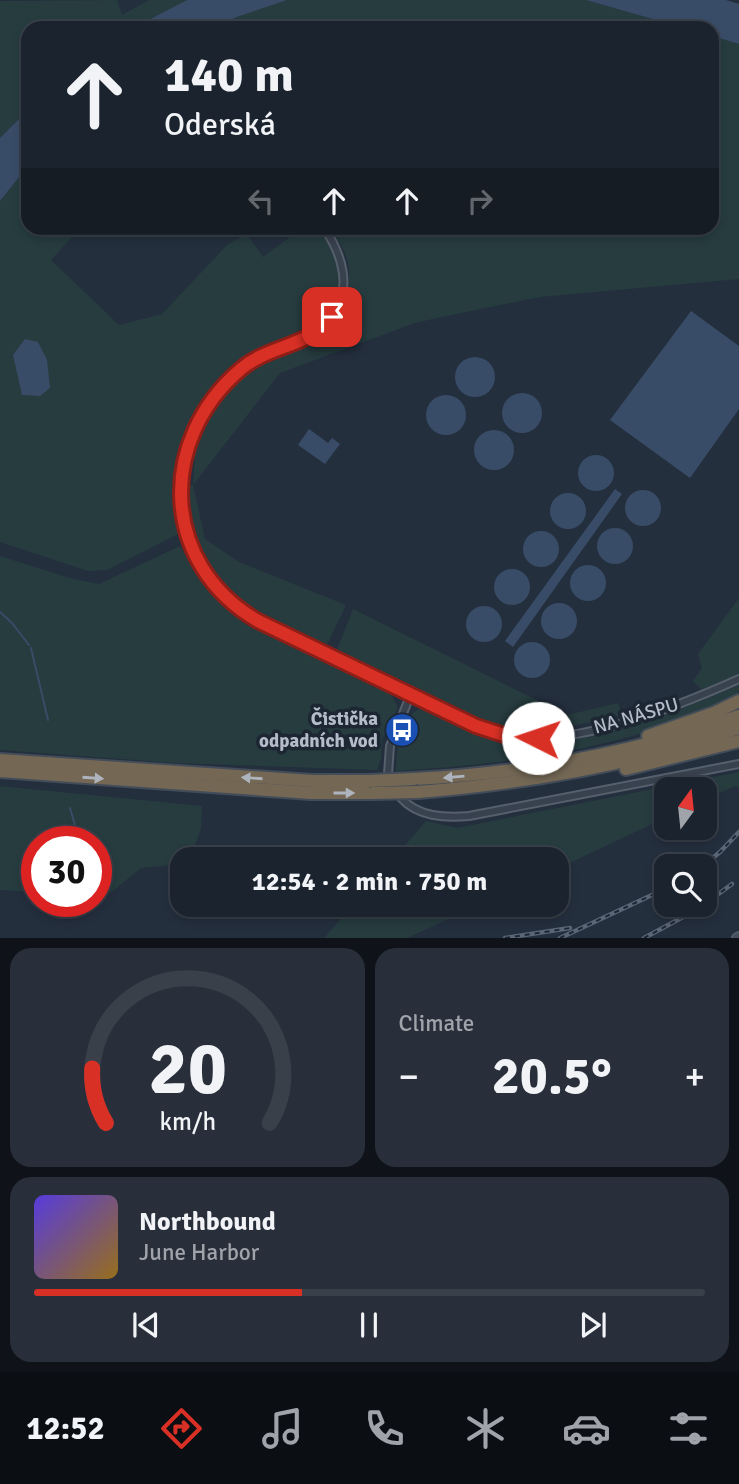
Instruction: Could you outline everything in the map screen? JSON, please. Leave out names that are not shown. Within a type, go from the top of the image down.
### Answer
[{"type":"highway","points":[[493,772],[628,743],[714,713],[739,701]]},
{"type":"highway","points":[[0,771],[288,791],[416,785],[592,757],[677,736],[739,716]]},
{"type":"highway","points":[[456,789],[600,768],[739,728]]},
{"type":"highway","points":[[416,785],[477,792],[584,778],[684,757],[739,741]]},
{"type":"highway","points":[[0,760],[371,787]]},
{"type":"street","name":"NA NÁSPU","points":[[329,235],[336,246],[343,271],[343,289],[336,311],[313,335],[249,363],[221,388],[207,404],[194,427],[183,464],[181,491],[184,524],[190,545],[203,569],[224,596],[244,613],[410,696],[484,729],[513,736],[538,738],[590,730],[680,704],[739,679]]},
{"type":"street","points":[[388,774],[390,747],[410,696]]},
{"type":"street","points":[[401,798],[409,807],[421,812],[442,816],[469,816],[739,764]]},
{"type":"green space","points":[[117,0],[122,15],[149,0],[187,0],[146,21],[21,21],[21,117],[0,138],[0,1]]},
{"type":"green space","points":[[287,0],[586,0],[660,21],[228,21]]},
{"type":"green space","points":[[719,38],[739,44],[739,279],[540,297],[451,315],[415,323],[280,373],[193,485],[195,452],[212,412],[239,378],[256,366],[328,336],[348,309],[346,298],[349,266],[335,235],[719,235]]},
{"type":"green space","points":[[21,175],[21,235],[74,235],[51,260],[119,325],[162,314],[227,245],[245,235],[263,257],[293,235],[322,235],[333,251],[336,261],[337,292],[323,317],[249,354],[233,365],[218,379],[195,415],[186,435],[176,476],[175,495],[180,533],[107,570],[88,571],[0,542],[0,201]]},
{"type":"green space","points":[[193,485],[205,539],[239,562],[346,605],[328,643],[322,647],[269,620],[222,584],[199,551],[193,536],[188,486]]},
{"type":"green space","points":[[180,546],[200,577],[224,606],[249,625],[389,691],[398,707],[382,740],[381,759],[377,770],[175,763],[0,750],[0,556],[73,579],[99,584]]},
{"type":"green space","points":[[739,598],[739,674],[702,690],[693,681],[702,668],[698,654]]},
{"type":"green space","points":[[353,609],[567,715],[618,703],[622,715],[558,728],[532,730],[498,727],[475,720],[402,687],[336,652]]},
{"type":"green space","points":[[739,685],[739,696],[708,709],[645,732],[586,748],[532,758],[396,771],[402,732],[411,715],[418,710],[426,708],[467,728],[500,739],[538,743],[567,741],[627,728]]},
{"type":"green space","points":[[739,772],[739,787],[735,786],[718,794],[718,777],[714,777]]},
{"type":"green space","points":[[0,786],[202,806],[201,829],[194,847],[170,847],[170,865],[141,868],[112,892],[112,826],[21,826],[21,891],[0,890]]},
{"type":"green space","points":[[654,789],[654,823],[569,863],[569,847],[403,847],[426,821],[457,828]]},
{"type":"green space","points":[[342,917],[453,917],[407,938],[324,938]]},
{"type":"water","points":[[187,0],[287,0],[228,21],[146,21]]},
{"type":"water","points":[[586,0],[726,0],[739,4],[739,44],[719,38],[719,21],[660,21]]},
{"type":"water","points":[[21,117],[21,175],[0,201],[0,138]]},
{"type":"water","points":[[691,311],[739,346],[739,409],[690,478],[610,420]]},
{"type":"water","points":[[25,339],[38,342],[47,360],[50,388],[40,396],[22,395],[13,355]]},
{"type":"water","points":[[475,357],[489,363],[495,377],[489,391],[475,397],[461,391],[455,377],[461,363]]},
{"type":"water","points":[[522,393],[530,394],[536,399],[541,405],[541,421],[536,427],[530,432],[522,433],[514,432],[508,427],[503,421],[502,413],[503,405],[508,399],[514,394]]},
{"type":"water","points":[[446,395],[460,401],[466,415],[460,429],[446,435],[432,429],[426,415],[432,401]]},
{"type":"water","points":[[309,429],[328,443],[332,438],[340,444],[325,464],[298,445]]},
{"type":"water","points":[[494,430],[502,431],[508,436],[513,442],[513,458],[508,464],[502,469],[494,470],[486,469],[480,464],[475,458],[474,450],[475,442],[480,436],[486,431]]},
{"type":"water","points":[[596,455],[609,460],[614,473],[609,486],[596,491],[583,486],[578,473],[583,460]]},
{"type":"water","points":[[615,489],[622,494],[513,647],[505,641]]},
{"type":"water","points":[[643,490],[656,495],[661,508],[656,521],[643,526],[630,521],[625,508],[630,495]]},
{"type":"water","points":[[568,493],[581,498],[586,511],[581,524],[568,529],[555,524],[550,511],[555,498]]},
{"type":"water","points":[[615,528],[628,533],[633,546],[628,559],[615,564],[602,559],[597,546],[602,533]]},
{"type":"water","points":[[541,531],[554,536],[559,549],[554,562],[541,567],[528,562],[523,549],[528,536]]},
{"type":"water","points":[[588,565],[601,570],[606,583],[601,596],[588,601],[575,596],[570,583],[575,570]]},
{"type":"water","points":[[512,569],[525,574],[530,587],[525,600],[512,605],[499,600],[494,587],[499,574]]},
{"type":"water","points":[[559,603],[572,608],[577,621],[572,634],[559,639],[546,634],[541,621],[546,608]]},
{"type":"water","points":[[484,606],[497,611],[502,624],[497,637],[484,642],[471,637],[466,624],[471,611]]},
{"type":"water","points":[[532,642],[545,647],[550,660],[545,673],[532,678],[519,673],[514,660],[519,647]]},
{"type":"waterway","points":[[0,612],[29,645]]},
{"type":"waterway","points":[[31,648],[48,720]]},
{"type":"waterway","points":[[70,808],[75,826]]},
{"type":"railway","points":[[717,854],[739,832]]},
{"type":"railway","points":[[717,895],[732,884]]},
{"type":"railway","points":[[560,938],[654,894]]},
{"type":"railway","points":[[644,938],[683,917]]},
{"type":"railway","points":[[505,938],[570,928]]},
{"type":"place","name":"Čistička odpadních vod","points":[[402,730]]},
{"type":"route","points":[[332,317],[313,335],[253,360],[221,388],[202,412],[185,454],[181,483],[184,524],[191,549],[224,596],[258,621],[476,726],[504,735],[538,738]]}]
